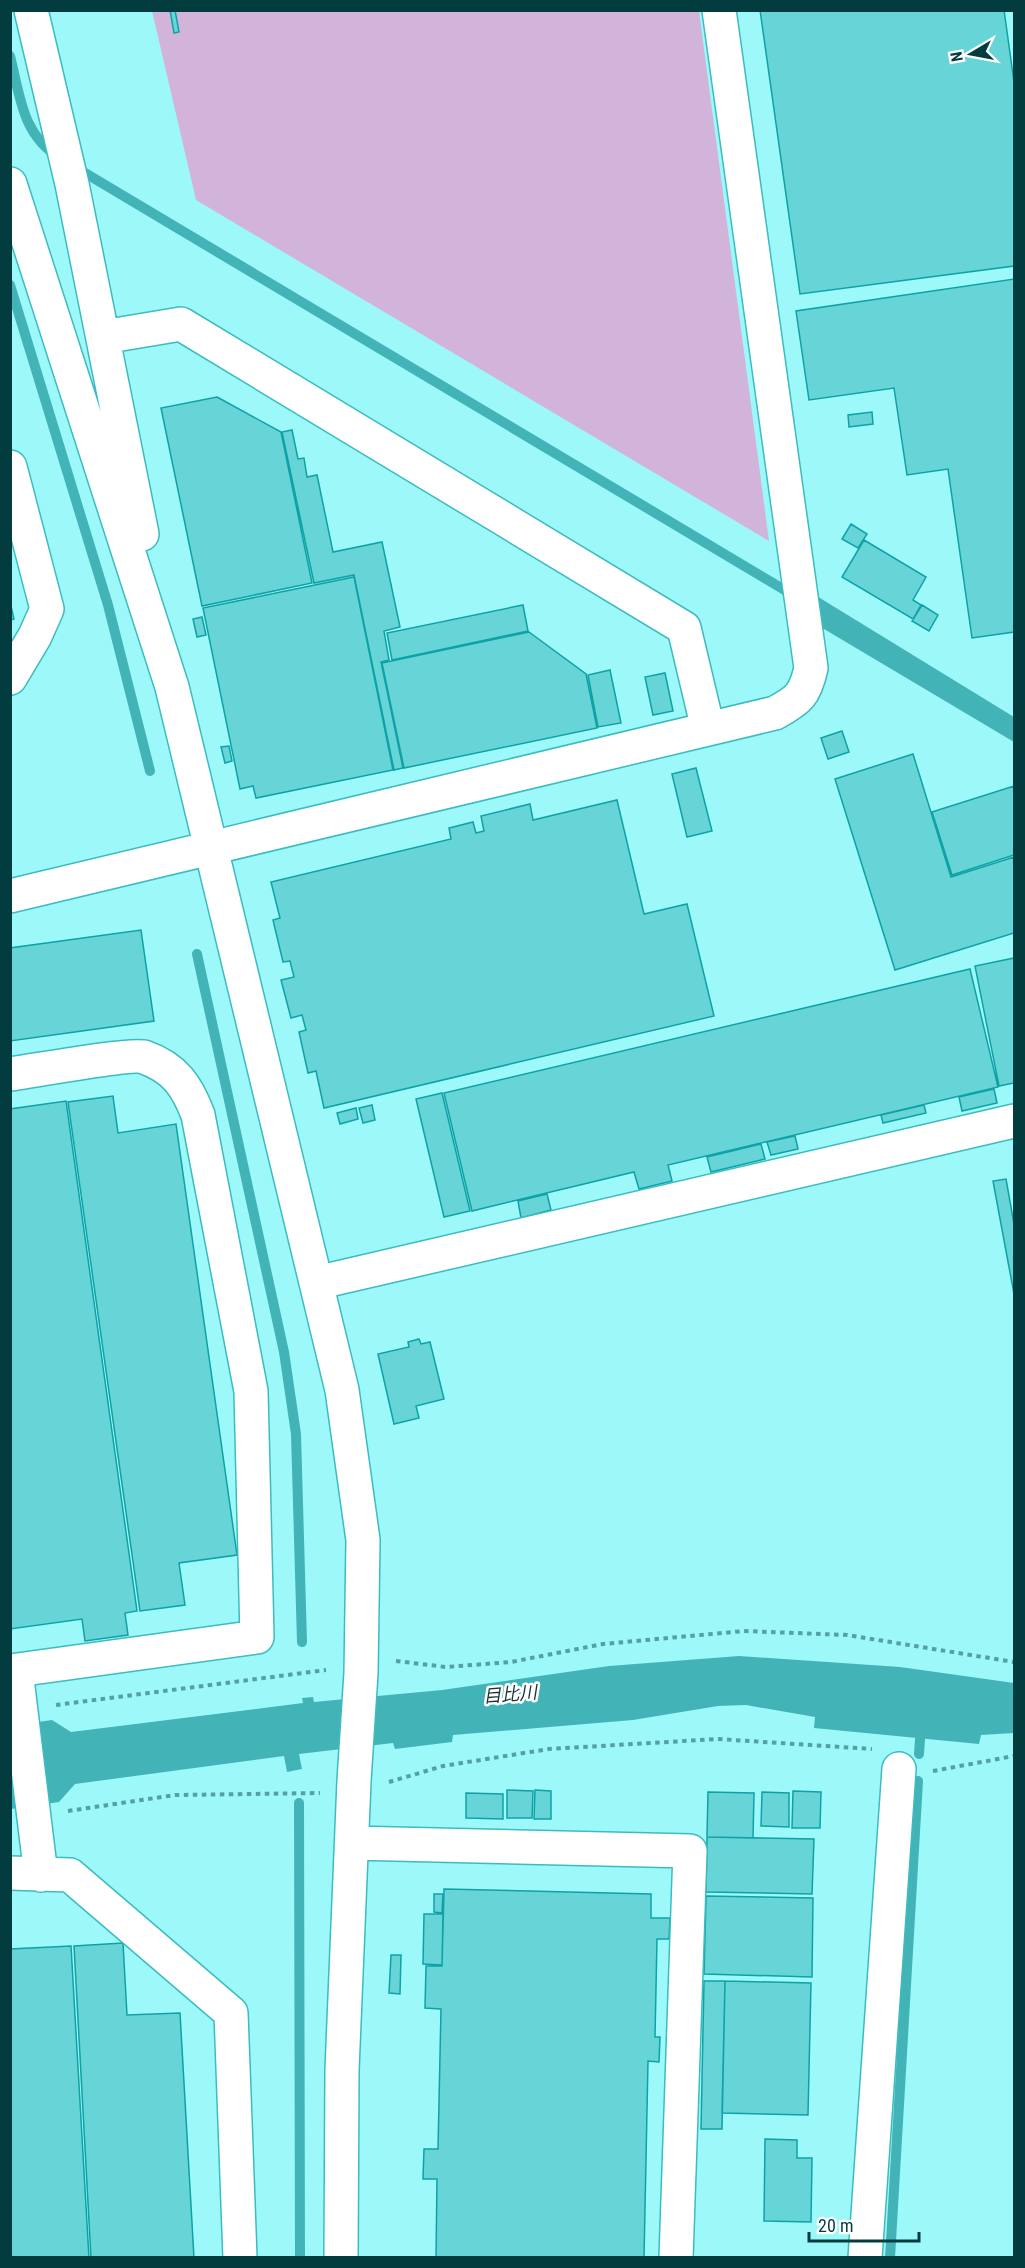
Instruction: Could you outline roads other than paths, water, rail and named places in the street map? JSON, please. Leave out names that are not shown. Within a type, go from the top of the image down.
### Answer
[{"type":"street","points":[[31,10],[72,184],[172,687],[342,1390],[355,1470],[363,1540],[361,1665],[342,2070],[341,2258]]},
{"type":"street","points":[[10,896],[775,713],[798,701],[808,684],[811,668],[718,10]]},
{"type":"street","points":[[10,184],[172,687]]},
{"type":"street","points":[[103,337],[181,324],[684,628],[708,729]]},
{"type":"street","points":[[10,467],[47,609],[35,636],[10,678]]},
{"type":"street","points":[[10,1074],[141,1056],[162,1066],[187,1087],[198,1115],[251,1391],[257,1637],[13,1671],[21,1709],[34,1813],[26,1874],[70,1875],[231,2013],[240,2258]]},
{"type":"street","points":[[316,1283],[1014,1121]]},
{"type":"street","points":[[865,2258],[899,1769]]},
{"type":"street","points":[[352,1843],[690,1851],[677,2257]]},
{"type":"water","points":[[815,595],[1014,717],[1014,742],[819,626]]},
{"type":"water","name":"目比川","points":[[739,1656],[900,1667],[1014,1683],[1014,1733],[981,1735],[979,1744],[814,1728],[815,1717],[746,1705],[718,1706],[633,1720],[453,1735],[452,1742],[395,1749],[393,1743],[299,1754],[302,1769],[287,1772],[284,1756],[75,1784],[59,1802],[11,1809],[10,1726],[52,1720],[71,1732],[303,1703],[302,1698],[313,1697],[314,1702],[442,1690],[609,1666]]},
{"type":"waterway","points":[[10,56],[20,99],[30,126],[47,148],[59,157]]},
{"type":"waterway","points":[[75,167],[793,595]]},
{"type":"waterway","points":[[10,285],[108,605],[150,771]]},
{"type":"waterway","points":[[197,954],[284,1352],[296,1434],[302,1642]]},
{"type":"waterway","points":[[919,1754],[921,1724]]},
{"type":"waterway","points":[[890,2258],[918,1781]]},
{"type":"waterway","points":[[299,1803],[300,2258]]}]
